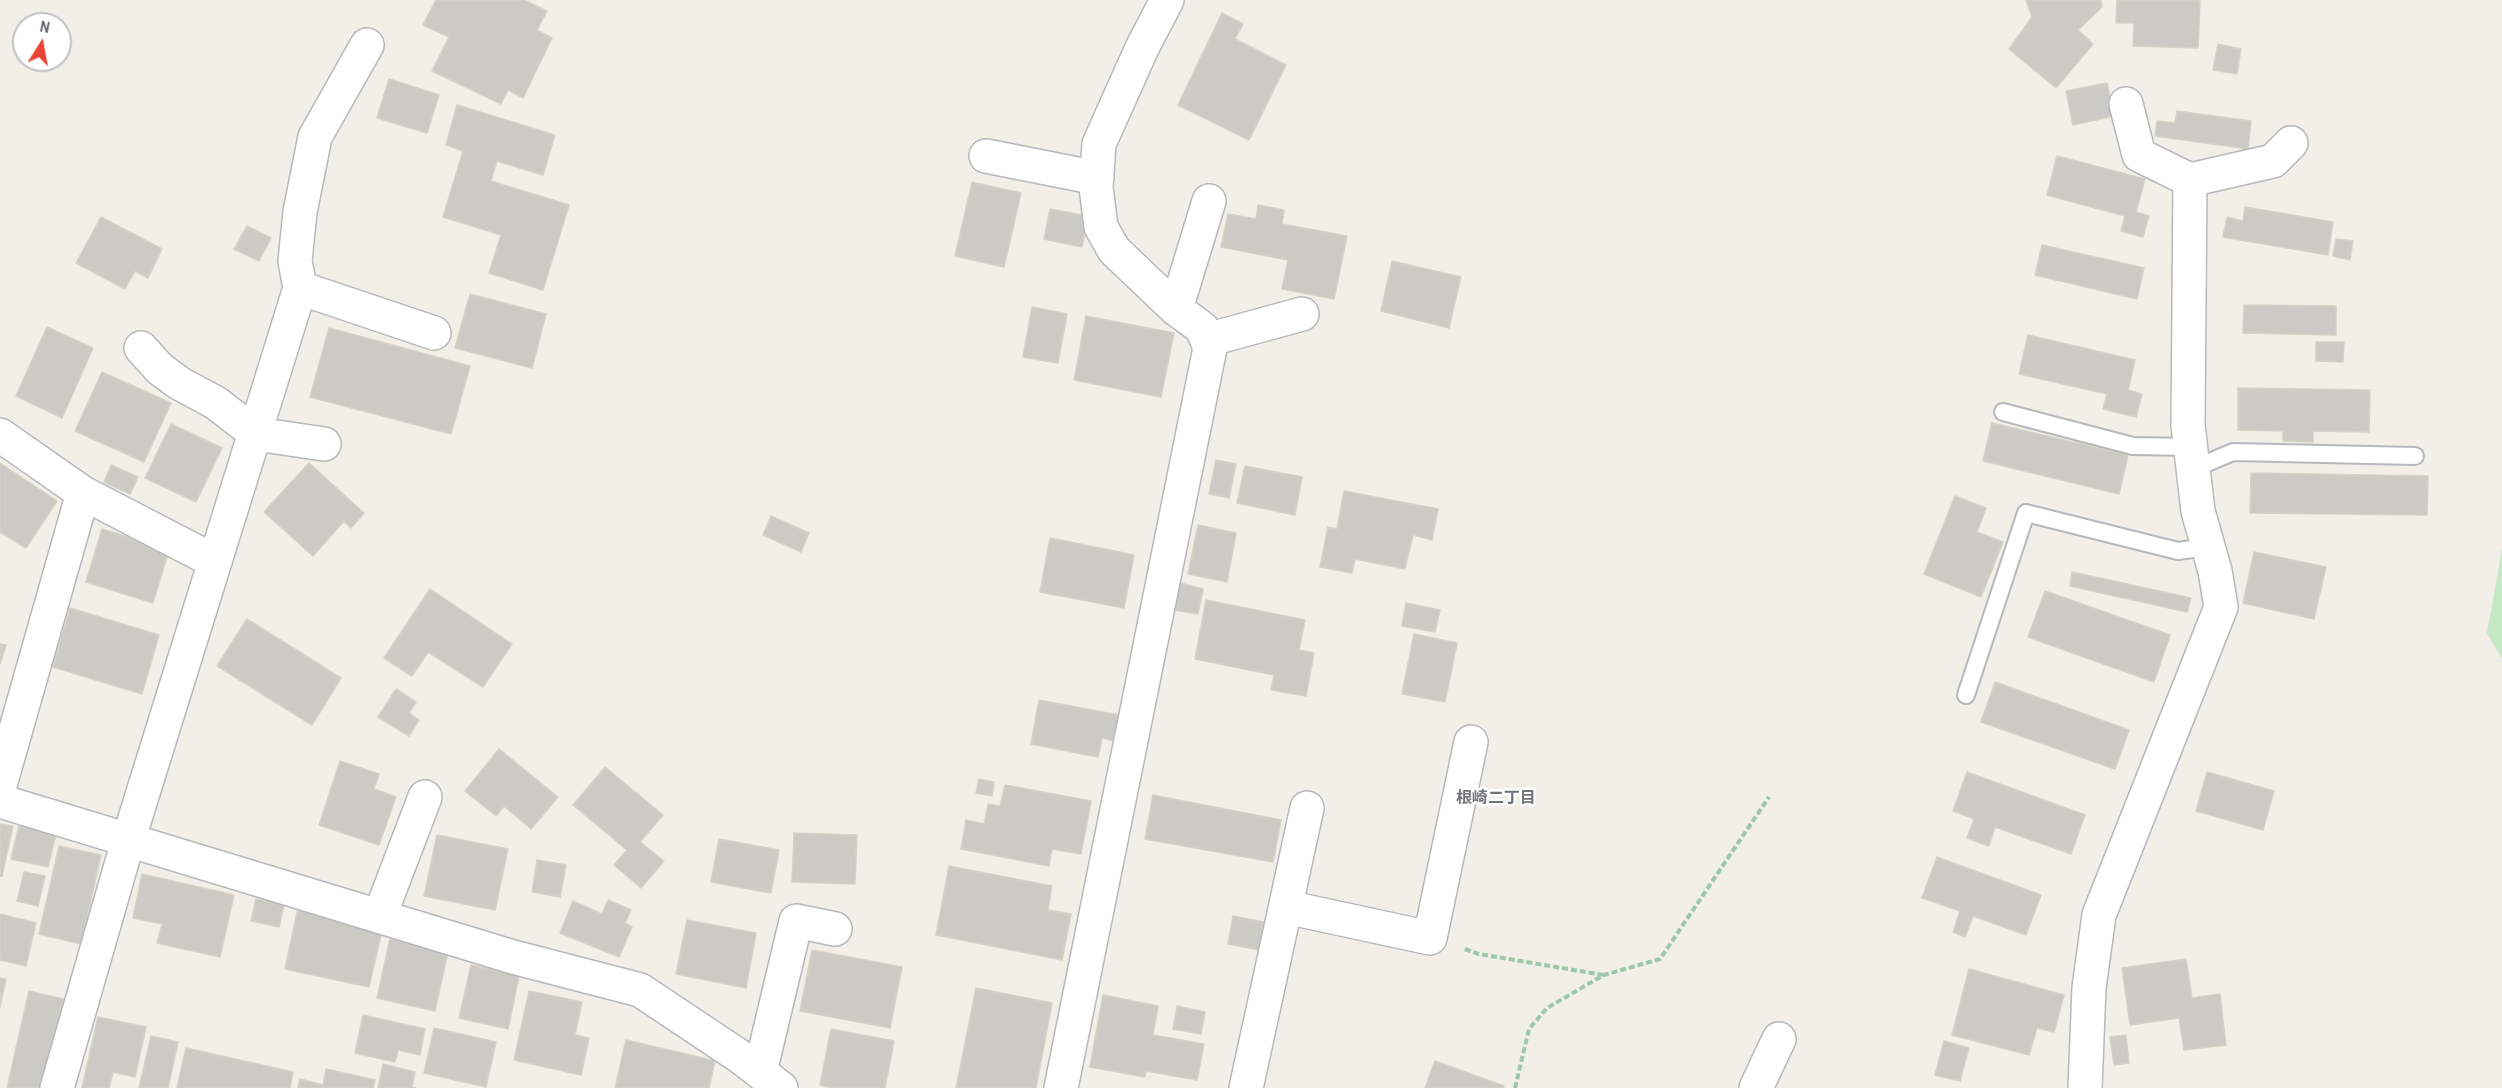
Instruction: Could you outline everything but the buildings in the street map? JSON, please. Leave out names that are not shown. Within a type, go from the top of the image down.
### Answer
[{"type":"street","points":[[1061,1088],[1199,412],[1210,348],[1202,328],[1176,309],[1114,250],[1101,227],[1097,178],[1099,144],[1142,48],[1167,0]]},
{"type":"street","points":[[57,1088],[128,841],[300,288],[296,261],[297,241],[300,212],[315,136],[367,45]]},
{"type":"street","points":[[2126,104],[2139,155],[2190,180],[2273,161],[2291,143]]},
{"type":"street","points":[[986,156],[1097,178]]},
{"type":"street","points":[[2085,1088],[2089,988],[2099,915],[2221,607],[2215,571],[2198,512],[2188,425],[2190,180]]},
{"type":"street","points":[[1176,309],[1209,201]]},
{"type":"street","points":[[300,288],[434,333]]},
{"type":"street","points":[[1207,340],[1302,314]]},
{"type":"street","points":[[141,348],[166,374],[216,403],[256,434],[324,444]]},
{"type":"street","points":[[0,435],[83,493],[214,561]]},
{"type":"street","points":[[0,785],[83,493]]},
{"type":"street","points":[[1286,907],[1430,938],[1471,742]]},
{"type":"street","points":[[380,915],[425,797]]},
{"type":"street","points":[[0,801],[513,957],[640,990],[770,1080],[796,921],[835,929]]},
{"type":"street","points":[[1246,1088],[1307,808]]},
{"type":"street","points":[[1756,1088],[1779,1039]]},
{"type":"lane","points":[[2003,412],[2133,446],[2192,458],[2233,452],[2415,456]]},
{"type":"lane","points":[[1966,695],[2026,513],[2178,551],[2207,547]]},
{"type":"path","points":[[1515,1088],[1529,1029],[1547,1008],[1604,975],[1660,959],[1769,797]]},
{"type":"path","points":[[1430,938],[1479,954],[1604,975]]},
{"type":"green space","points":[[2502,549],[2502,659],[2487,633]]},
{"type":"district","name":"根崎二丁目","points":[[1496,799]]}]
